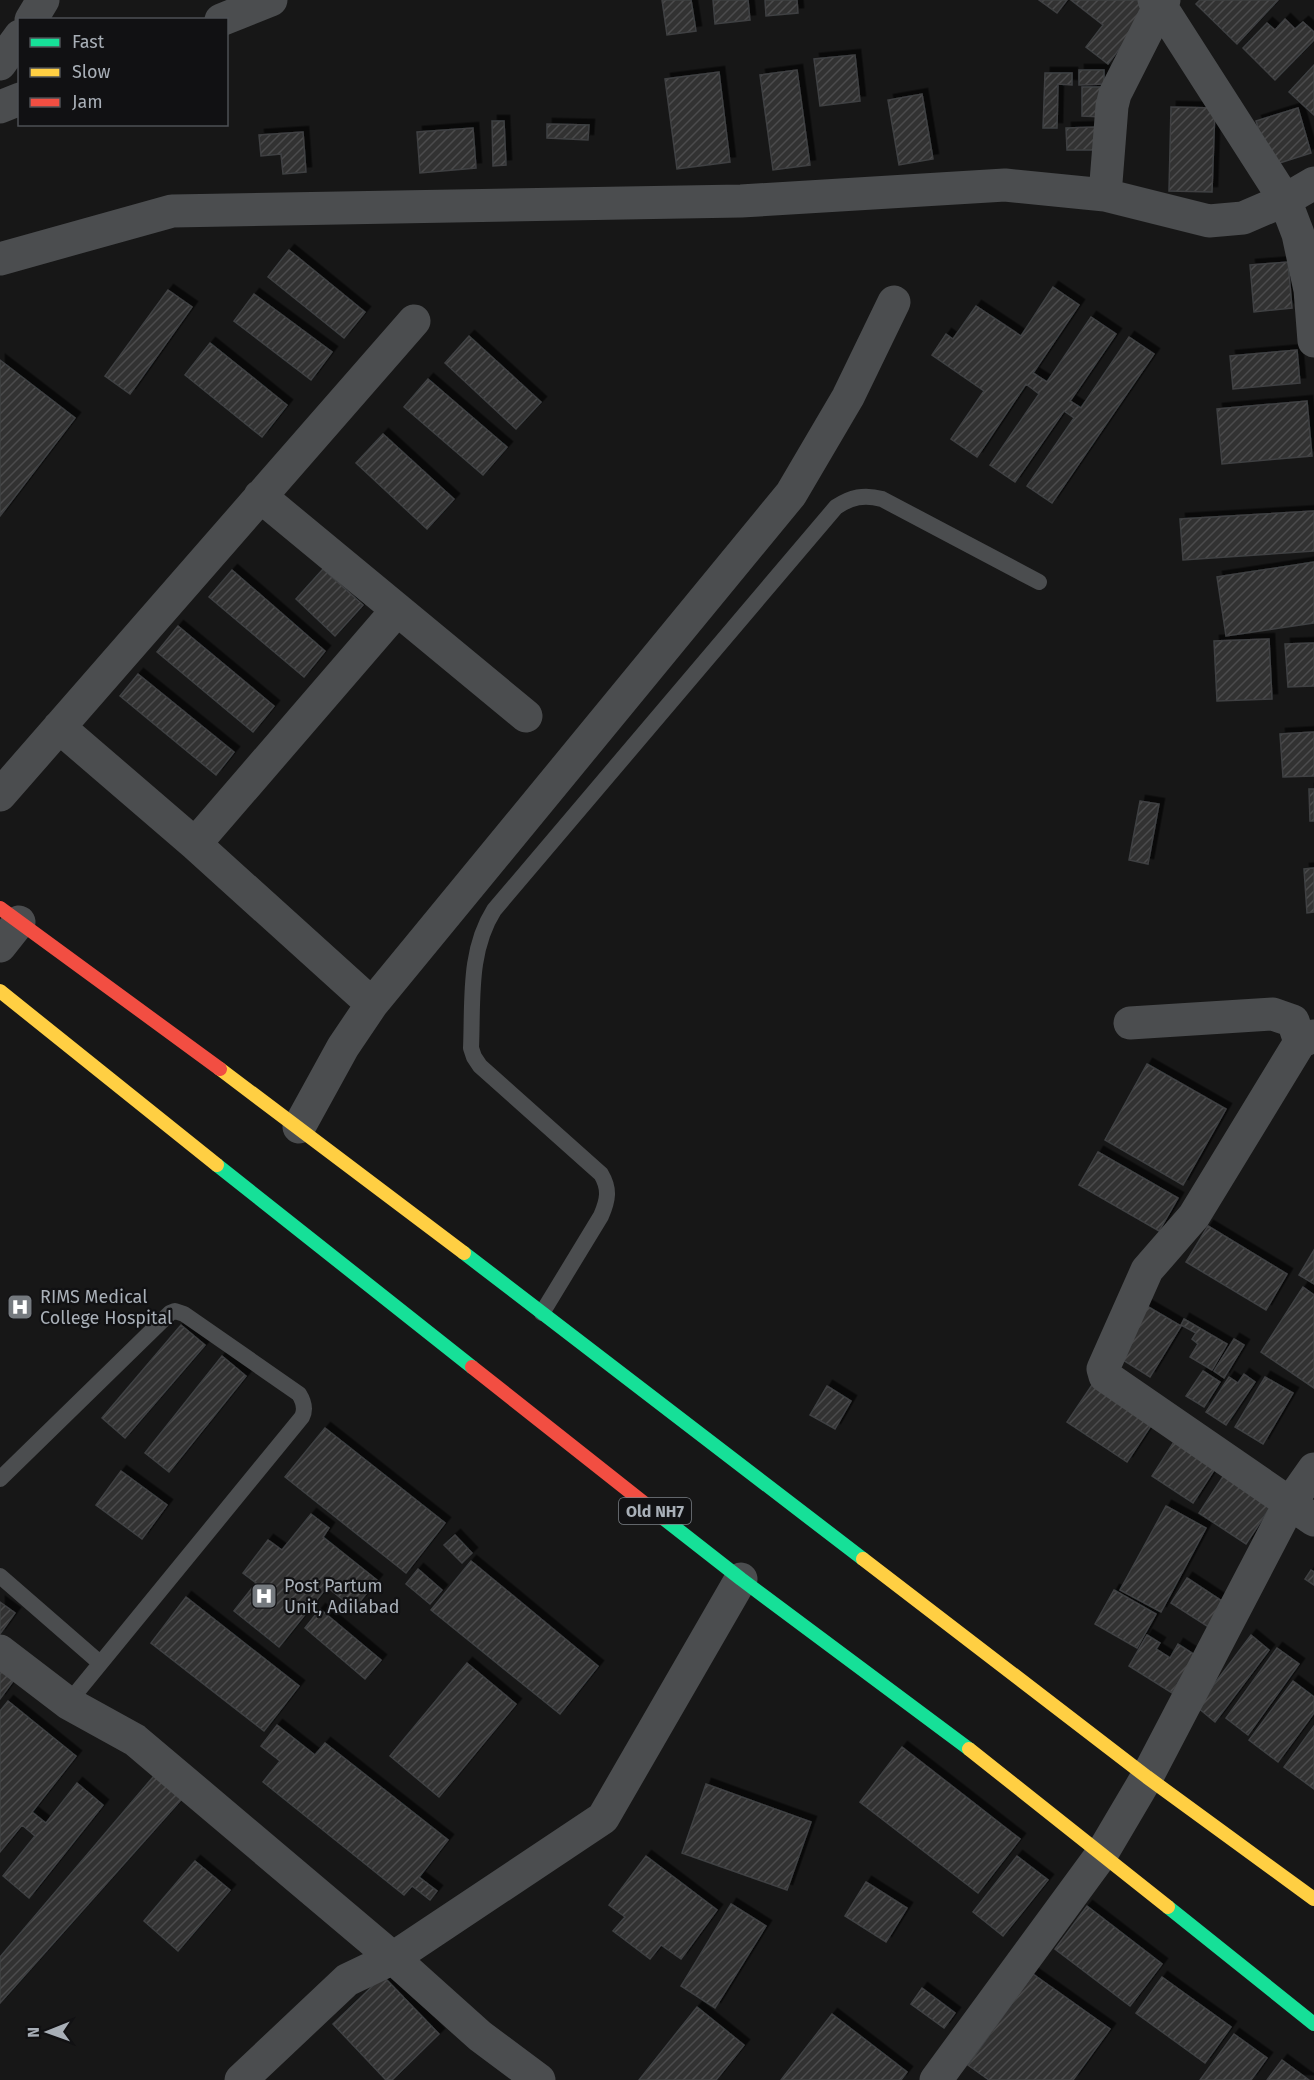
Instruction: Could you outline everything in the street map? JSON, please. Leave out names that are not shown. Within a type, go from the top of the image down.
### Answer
[{"type":"main road","points":[[6,925],[299,1126],[1147,1777],[1314,1899]]},
{"type":"main road","name":"Old NH7","points":[[0,991],[256,1197],[741,1579],[979,1756],[1314,2024]]},
{"type":"street","points":[[32,18],[43,0]]},
{"type":"street","points":[[226,18],[271,0]]},
{"type":"street","points":[[1105,195],[1110,119],[1115,94],[1160,2]]},
{"type":"street","points":[[1160,2],[1284,200],[1298,234],[1310,290],[1314,341]]},
{"type":"street","points":[[0,64],[18,39]]},
{"type":"street","points":[[0,106],[18,100]]},
{"type":"street","points":[[0,259],[172,211],[741,201],[1005,185],[1105,195],[1209,221],[1243,218],[1284,200],[1314,183]]},
{"type":"street","points":[[299,1126],[343,1047],[372,1004],[791,494],[848,397],[894,302]]},
{"type":"street","points":[[0,795],[414,321]]},
{"type":"street","points":[[260,496],[526,716]]},
{"type":"street","points":[[195,844],[397,610]]},
{"type":"street","points":[[59,727],[195,844],[372,1004]]},
{"type":"street","points":[[1130,1023],[1273,1014],[1293,1021],[1307,1039],[1194,1216],[1148,1270],[1103,1368],[1105,1376],[1302,1511]]},
{"type":"street","points":[[936,2080],[1101,1854],[1302,1511],[1314,1469]]},
{"type":"street","points":[[241,2080],[347,1980],[393,1958],[603,1818],[741,1579]]},
{"type":"street","points":[[0,1651],[68,1703],[135,1740],[393,1958],[480,2036],[539,2080]]},
{"type":"lane","points":[[543,1313],[602,1216],[608,1202],[608,1185],[601,1174],[480,1066],[474,1057],[471,1048],[475,957],[483,931],[494,910],[836,507],[847,500],[871,496],[882,499],[1039,582]]},
{"type":"lane","points":[[0,1479],[170,1313],[176,1311],[184,1314],[299,1394],[301,1398],[304,1410],[302,1417],[68,1703]]},
{"type":"lane","points":[[0,1576],[100,1663]]},
{"type":"building","points":[[662,0],[691,0],[696,31],[667,35]]},
{"type":"building","points":[[713,0],[748,0],[750,20],[715,24]]},
{"type":"building","points":[[765,0],[797,0],[798,13],[766,16]]},
{"type":"building","points":[[1039,0],[1067,0],[1057,13]]},
{"type":"building","points":[[1071,0],[1142,0],[1151,7],[1108,64],[1086,47],[1103,25]]},
{"type":"building","points":[[1200,0],[1278,0],[1237,44],[1196,4]]},
{"type":"building","points":[[1285,19],[1295,29],[1303,22],[1314,32],[1314,40],[1275,80],[1243,48],[1267,23],[1275,30]]},
{"type":"building","points":[[855,55],[860,101],[820,106],[814,59]]},
{"type":"building","points":[[1314,65],[1314,115],[1289,92]]},
{"type":"building","points":[[797,70],[810,165],[773,170],[760,75]]},
{"type":"building","points":[[1079,70],[1104,70],[1104,84],[1079,85]]},
{"type":"building","points":[[719,72],[730,162],[677,169],[665,79]]},
{"type":"building","points":[[1045,73],[1072,73],[1072,85],[1058,84],[1057,128],[1043,128]]},
{"type":"building","points":[[1082,87],[1102,87],[1102,117],[1082,116]]},
{"type":"building","points":[[922,94],[933,159],[899,165],[888,100]]},
{"type":"building","points":[[1171,107],[1215,108],[1212,192],[1169,191]]},
{"type":"building","points":[[1298,108],[1311,153],[1270,166],[1256,121]]},
{"type":"building","points":[[492,121],[504,121],[506,165],[493,166]]},
{"type":"building","points":[[547,124],[589,125],[588,140],[547,138]]},
{"type":"building","points":[[1098,127],[1099,150],[1067,150],[1066,128]]},
{"type":"building","points":[[473,128],[476,168],[420,173],[417,132]]},
{"type":"building","points":[[303,132],[306,172],[283,174],[281,154],[261,156],[259,135]]},
{"type":"building","points":[[289,250],[365,312],[344,338],[268,277]]},
{"type":"building","points":[[1288,262],[1292,308],[1254,312],[1250,265]]},
{"type":"building","points":[[1053,287],[1079,305],[1033,373],[1047,382],[1091,317],[1116,334],[1070,401],[1081,408],[1129,337],[1154,354],[1052,503],[1027,486],[1074,418],[1064,411],[1015,482],[990,465],[1039,394],[1026,384],[977,457],[951,439],[984,391],[932,355],[946,334],[953,339],[976,306],[1021,336]]},
{"type":"building","points":[[168,290],[192,307],[130,394],[105,376]]},
{"type":"building","points":[[254,294],[332,352],[311,380],[234,321]]},
{"type":"building","points":[[469,336],[541,402],[516,429],[445,363]]},
{"type":"building","points":[[210,343],[287,405],[262,437],[185,375]]},
{"type":"building","points":[[1297,350],[1300,383],[1233,389],[1230,356]]},
{"type":"building","points":[[0,360],[75,418],[0,516]]},
{"type":"building","points":[[428,379],[507,447],[483,475],[404,407]]},
{"type":"building","points":[[1307,401],[1312,456],[1222,464],[1217,409]]},
{"type":"building","points":[[383,434],[454,499],[427,529],[356,463]]},
{"type":"building","points":[[1314,511],[1314,551],[1183,560],[1180,519]]},
{"type":"building","points":[[1314,562],[1314,623],[1226,636],[1217,577]]},
{"type":"building","points":[[323,569],[363,605],[335,636],[296,599]]},
{"type":"building","points":[[232,570],[325,651],[304,677],[209,597]]},
{"type":"building","points":[[178,626],[274,706],[253,732],[157,652]]},
{"type":"building","points":[[1269,639],[1272,699],[1217,701],[1214,641]]},
{"type":"building","points":[[1314,643],[1314,686],[1288,687],[1285,644]]},
{"type":"building","points":[[138,674],[234,752],[216,775],[120,696]]},
{"type":"building","points":[[1314,732],[1314,776],[1283,777],[1280,734]]},
{"type":"building","points":[[1309,789],[1314,789],[1314,821],[1310,821]]},
{"type":"building","points":[[1140,801],[1159,804],[1148,864],[1129,860]]},
{"type":"building","points":[[1314,868],[1314,912],[1307,913],[1304,869]]},
{"type":"building","points":[[1147,1064],[1226,1109],[1183,1185],[1105,1140]]},
{"type":"building","points":[[1098,1152],[1178,1198],[1159,1231],[1079,1185]]},
{"type":"building","points":[[1208,1226],[1287,1274],[1266,1310],[1186,1262]]},
{"type":"building","points":[[1314,1250],[1314,1284],[1299,1275]]},
{"type":"building","points":[[1303,1287],[1314,1295],[1314,1388],[1261,1352]]},
{"type":"building","points":[[1145,1305],[1181,1326],[1150,1377],[1115,1355]]},
{"type":"building","points":[[1184,1319],[1227,1344],[1212,1370],[1190,1357],[1198,1344],[1192,1339],[1196,1333],[1181,1325]]},
{"type":"building","points":[[181,1325],[205,1345],[125,1438],[102,1418]]},
{"type":"building","points":[[1234,1339],[1244,1345],[1224,1378],[1214,1371]]},
{"type":"building","points":[[222,1356],[246,1376],[169,1472],[145,1453]]},
{"type":"building","points":[[1203,1371],[1220,1382],[1204,1407],[1186,1396]]},
{"type":"building","points":[[1244,1374],[1255,1382],[1226,1425],[1206,1412],[1229,1377],[1238,1383]]},
{"type":"building","points":[[1265,1377],[1293,1393],[1263,1444],[1235,1427]]},
{"type":"building","points":[[1094,1382],[1154,1421],[1127,1462],[1067,1422]]},
{"type":"building","points":[[827,1386],[851,1401],[835,1429],[810,1415]]},
{"type":"building","points":[[325,1428],[445,1523],[406,1573],[285,1477]]},
{"type":"building","points":[[1177,1437],[1218,1464],[1193,1503],[1152,1476]]},
{"type":"building","points":[[121,1471],[167,1505],[142,1539],[96,1505]]},
{"type":"building","points":[[1224,1475],[1271,1506],[1246,1544],[1199,1513]]},
{"type":"building","points":[[1166,1506],[1206,1528],[1161,1612],[1120,1590]]},
{"type":"building","points":[[311,1514],[329,1528],[323,1537],[377,1580],[354,1609],[327,1587],[279,1647],[234,1611],[256,1583],[243,1573],[268,1540],[282,1550]]},
{"type":"building","points":[[455,1535],[472,1553],[462,1563],[444,1545]]},
{"type":"building","points":[[471,1561],[598,1666],[560,1714],[431,1610]]},
{"type":"building","points":[[418,1569],[442,1590],[430,1604],[406,1584]]},
{"type":"building","points":[[1311,1570],[1314,1572],[1314,1585],[1305,1579]]},
{"type":"building","points":[[1187,1578],[1225,1603],[1210,1628],[1171,1603]]},
{"type":"building","points":[[1114,1590],[1156,1614],[1137,1648],[1095,1624]]},
{"type":"building","points":[[186,1597],[299,1686],[264,1731],[151,1643]]},
{"type":"building","points":[[0,1602],[15,1613],[0,1634]]},
{"type":"building","points":[[320,1609],[381,1660],[365,1679],[305,1628]]},
{"type":"building","points":[[1147,1635],[1160,1643],[1156,1649],[1170,1658],[1178,1644],[1195,1655],[1172,1693],[1129,1666]]},
{"type":"building","points":[[1251,1635],[1269,1650],[1215,1722],[1197,1707]]},
{"type":"building","points":[[1277,1648],[1299,1664],[1248,1735],[1226,1718]]},
{"type":"building","points":[[0,1659],[19,1673],[0,1699]]},
{"type":"building","points":[[467,1663],[516,1704],[439,1797],[390,1756]]},
{"type":"building","points":[[1293,1681],[1314,1697],[1314,1713],[1278,1762],[1249,1740]]},
{"type":"building","points":[[8,1701],[76,1756],[32,1812],[46,1823],[77,1783],[103,1805],[29,1898],[3,1876],[35,1836],[22,1825],[0,1852],[0,1711]]},
{"type":"building","points":[[277,1725],[315,1755],[325,1743],[448,1840],[419,1877],[437,1891],[430,1900],[412,1886],[404,1895],[263,1782],[280,1761],[261,1746]]},
{"type":"building","points":[[1314,1726],[1314,1789],[1284,1767]]},
{"type":"building","points":[[902,1747],[1020,1839],[978,1893],[860,1802]]},
{"type":"building","points":[[159,1770],[187,1793],[0,2003],[0,1957]]},
{"type":"building","points":[[706,1784],[811,1822],[787,1890],[682,1853]]},
{"type":"building","points":[[646,1856],[717,1910],[681,1959],[661,1945],[650,1959],[613,1931],[625,1917],[609,1905]]},
{"type":"building","points":[[1017,1856],[1048,1880],[1003,1936],[973,1912]]},
{"type":"building","points":[[195,1861],[230,1890],[178,1951],[144,1921]]},
{"type":"building","points":[[866,1882],[907,1908],[886,1942],[845,1916]]},
{"type":"building","points":[[731,1904],[766,1926],[715,2008],[681,1986]]},
{"type":"building","points":[[1087,1906],[1162,1964],[1130,2006],[1055,1949]]},
{"type":"building","points":[[1033,1974],[1110,2029],[1073,2080],[989,2080],[968,2065]]},
{"type":"building","points":[[383,1976],[439,2034],[392,2080],[386,2080],[333,2024]]},
{"type":"building","points":[[1162,1977],[1231,2027],[1205,2063],[1136,2013]]},
{"type":"building","points":[[922,1988],[955,2013],[944,2028],[911,2004]]},
{"type":"building","points":[[697,2007],[744,2045],[716,2080],[639,2080]]},
{"type":"building","points":[[832,2014],[907,2072],[901,2080],[781,2080]]},
{"type":"building","points":[[1234,2034],[1267,2058],[1251,2080],[1200,2080]]},
{"type":"building","points":[[1282,2060],[1309,2080],[1267,2080]]},
{"type":"traffic: fast","points":[[217,1165],[472,1367]]},
{"type":"traffic: fast","points":[[464,1253],[863,1559]]},
{"type":"traffic: fast","points":[[663,1518],[969,1749]]},
{"type":"traffic: fast","points":[[1168,1907],[1314,2024]]},
{"type":"traffic: slow","points":[[0,991],[217,1165]]},
{"type":"traffic: slow","points":[[220,1069],[464,1253]]},
{"type":"traffic: slow","points":[[863,1559],[1147,1777],[1314,1899]]},
{"type":"traffic: slow","points":[[969,1749],[1168,1907]]},
{"type":"traffic: jam","points":[[0,908],[220,1069]]},
{"type":"traffic: jam","points":[[472,1367],[663,1518]]},
{"type":"place","name":"RIMS Medical College Hospital","points":[[20,1307]]},
{"type":"place","name":"Post Partum Unit, Adilabad","points":[[264,1596]]}]
